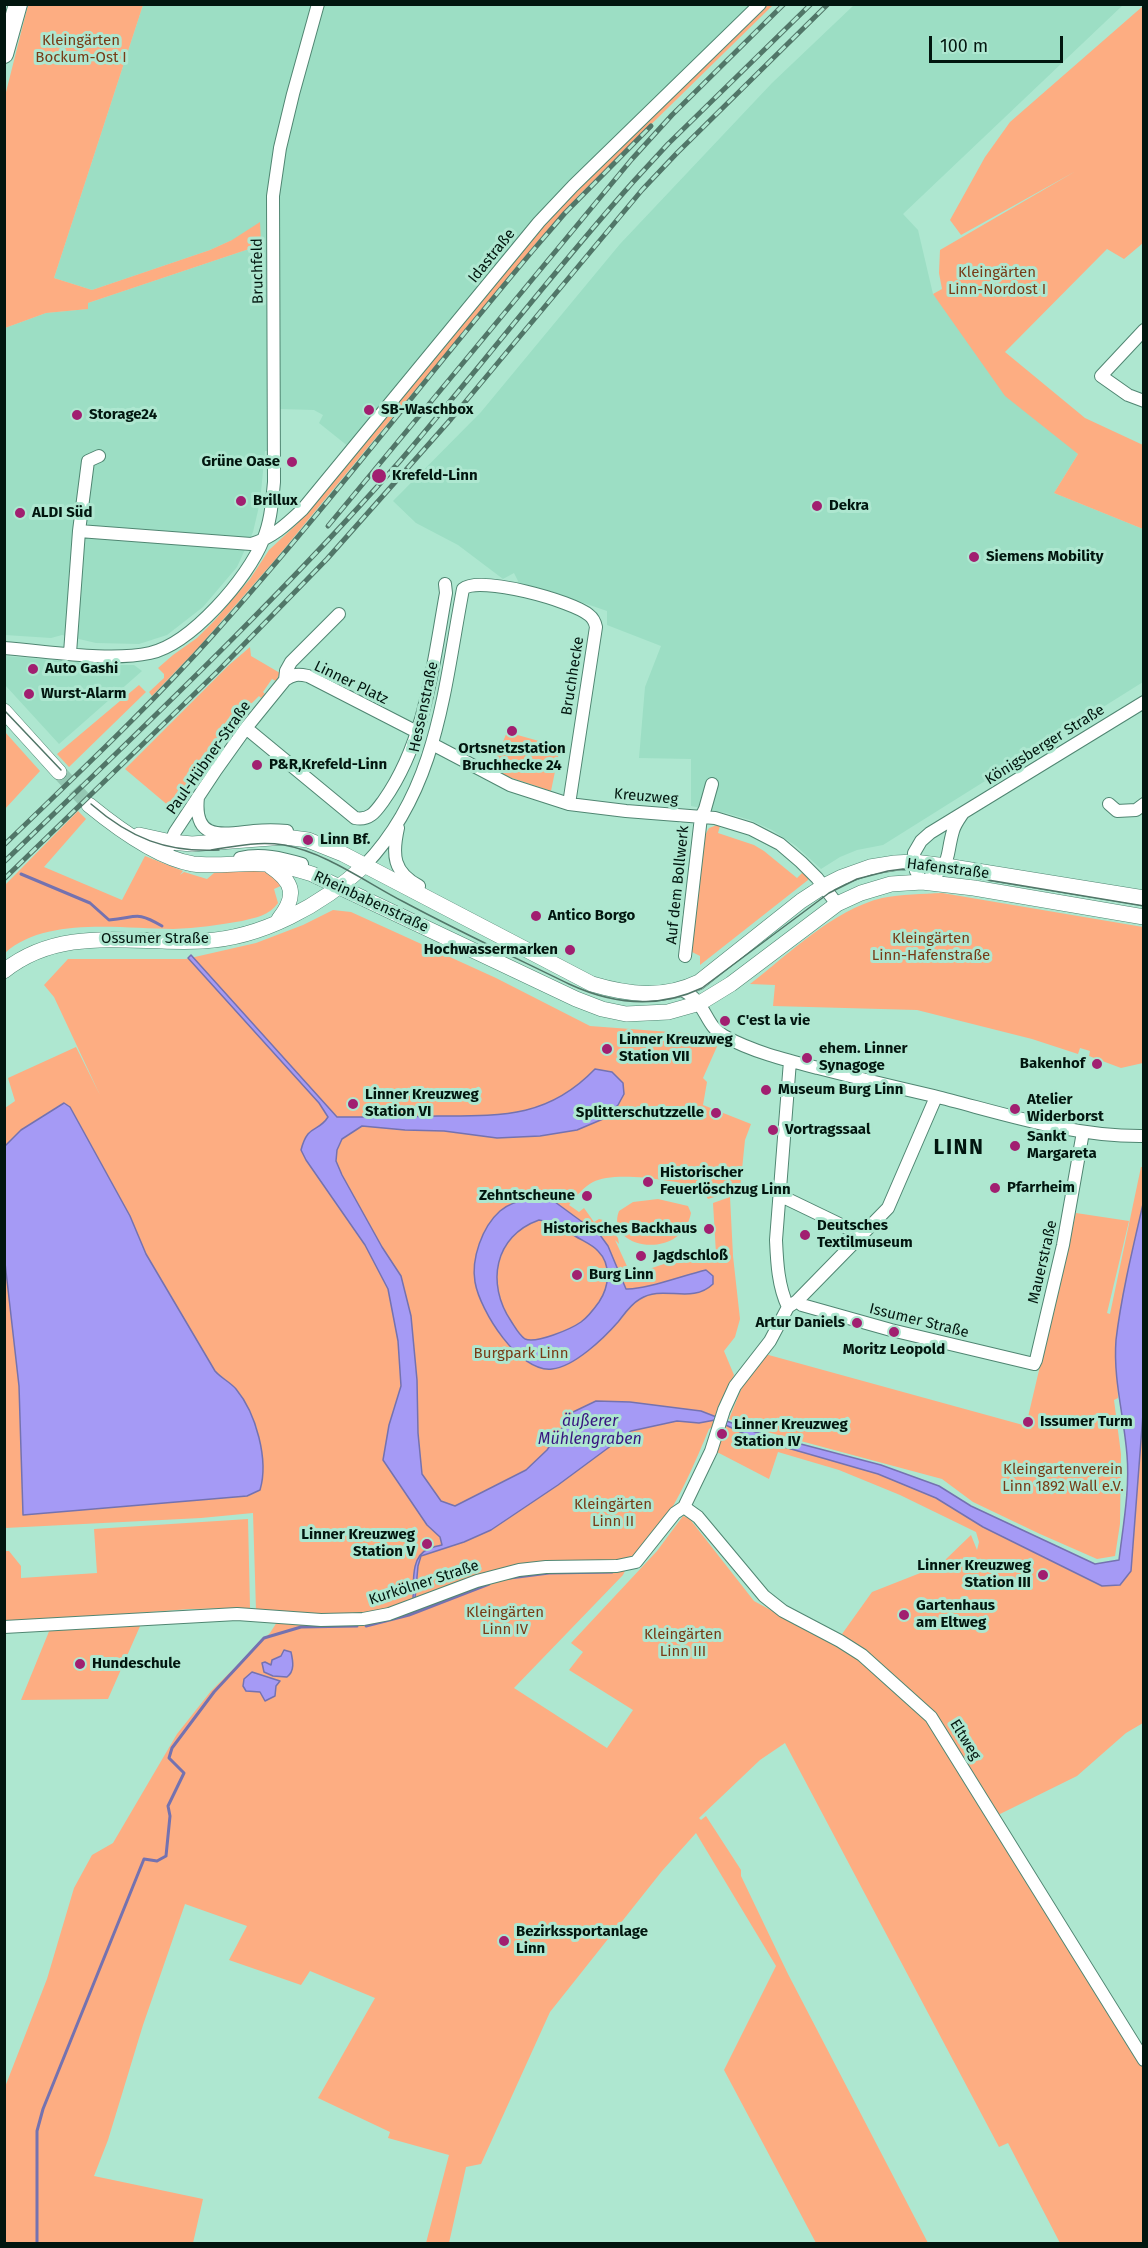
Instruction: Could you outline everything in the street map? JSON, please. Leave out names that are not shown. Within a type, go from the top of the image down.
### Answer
[{"type":"highway","points":[[4,54],[18,4]]},
{"type":"main road","points":[[4,711],[59,772]]},
{"type":"main road","name":"Rheinbabenstraße","points":[[89,805],[114,824],[194,864],[268,864],[353,877],[441,906],[592,984],[647,994],[682,990]]},
{"type":"main road","name":"Rheinbabenstraße","points":[[168,849],[192,844],[285,837],[304,840],[324,846],[353,877],[586,1004],[626,1014],[668,1012],[700,1003]]},
{"type":"main road","name":"Hafenstraße","points":[[682,990],[699,982],[801,900],[824,886],[870,867],[914,862],[1143,898]]},
{"type":"main road","points":[[268,864],[283,875],[290,884],[290,906],[277,922]]},
{"type":"main road","name":"Ossumer Straße","points":[[4,971],[38,951],[80,940],[202,941],[242,935],[277,922],[353,877]]},
{"type":"main road","name":"Hafenstraße","points":[[700,1003],[731,984],[837,904],[861,893],[891,884],[922,882],[974,888],[1143,917]]},
{"type":"street","name":"Bruchfeld","points":[[4,648],[132,656],[152,653],[178,642],[214,609],[248,566],[263,541],[269,521],[274,482],[273,196],[280,148],[318,4]]},
{"type":"street","name":"Idastraße","points":[[263,541],[302,510],[539,222],[760,4]]},
{"type":"street","points":[[1143,330],[1101,376],[1128,395],[1143,401]]},
{"type":"street","points":[[70,653],[79,531],[88,461],[99,456]]},
{"type":"street","points":[[79,531],[251,544],[263,541]]},
{"type":"street","points":[[246,728],[355,818],[363,820],[377,811],[400,775],[417,732],[444,604],[445,584]]},
{"type":"street","name":"Bruchhecke","points":[[463,589],[479,584],[534,594],[578,608],[594,620],[596,627],[569,804]]},
{"type":"street","name":"Hessenstraße","points":[[353,877],[398,825],[418,785],[434,745],[463,589]]},
{"type":"street","name":"Linner Platz","points":[[285,680],[286,670],[291,662],[339,614]]},
{"type":"street","name":"Linner Platz","points":[[285,680],[291,675],[308,676],[417,732]]},
{"type":"street","name":"Paul-Hübner-Straße","points":[[168,849],[198,797],[246,728],[285,680]]},
{"type":"street","name":"Königsberger Straße","points":[[914,862],[914,853],[921,841],[930,833],[1143,702]]},
{"type":"street","name":"Kreuzweg","points":[[434,745],[510,785],[569,804],[725,820],[752,829],[780,844],[801,862],[824,886],[837,904]]},
{"type":"street","name":"Auf dem Bollwerk","points":[[685,956],[701,817],[712,784]]},
{"type":"street","points":[[198,797],[196,809],[199,821],[209,832],[219,834],[286,831],[304,840]]},
{"type":"street","points":[[1109,804],[1117,811],[1136,810],[1143,804]]},
{"type":"street","points":[[914,862],[922,882],[946,866],[954,828],[963,813]]},
{"type":"street","name":"Hessenstraße","points":[[398,825],[394,851],[398,868],[407,879],[435,895],[441,906]]},
{"type":"street","points":[[212,865],[246,857],[262,856],[285,858],[353,877]]},
{"type":"street","name":"Rheinbabenstraße","points":[[353,877],[370,875],[495,940],[524,948]]},
{"type":"street","points":[[682,990],[700,1003],[709,1022],[721,1035],[774,1057],[1083,1132],[1113,1136],[1143,1136]]},
{"type":"street","points":[[790,1061],[776,1240],[783,1296],[793,1304]]},
{"type":"street","name":"Kurkölner Straße","points":[[4,1627],[237,1614],[321,1620],[368,1618],[389,1614],[477,1581],[519,1570],[546,1567],[617,1566],[636,1562],[675,1513],[684,1506],[711,1451],[724,1410],[735,1386],[770,1341],[793,1304],[888,1208],[936,1097]]},
{"type":"street","name":"Mauerstraße","points":[[1035,1363],[1063,1245],[1083,1132]]},
{"type":"street","points":[[779,1195],[862,1235]]},
{"type":"street","name":"Issumer Straße","points":[[793,1304],[891,1330],[1031,1364],[1035,1363]]},
{"type":"street","name":"Eltweg","points":[[684,1506],[691,1509],[764,1596],[783,1611],[862,1655],[931,1717],[1143,2060]]},
{"type":"shaded area","points":[[143,5],[755,5],[599,154],[349,447],[319,423],[323,415],[314,410],[279,409],[280,451],[265,451],[260,502],[253,532],[237,567],[203,607],[167,635],[139,644],[96,643],[62,635],[51,638],[5,635],[5,328],[46,313],[88,309],[88,303],[261,245],[232,240],[210,250],[92,290],[54,278]]},
{"type":"shaded area","points":[[854,5],[1123,5],[903,214],[918,230],[933,294],[1078,454],[1054,493],[1143,529],[1143,682],[883,845],[857,850],[821,869],[796,846],[772,830],[750,820],[691,806],[691,759],[639,758],[645,687],[661,646],[607,625],[607,611],[546,590],[517,584],[514,573],[503,579],[458,545],[416,523],[393,501],[481,412],[620,244],[772,83]]},
{"type":"shaded area","points":[[5,656],[134,665],[142,671],[59,744],[5,685]]},
{"type":"green space","name":"Kleingärten Bockum-Ost I","points":[[28,5],[143,5],[54,278],[92,290],[210,250],[232,240],[260,222],[261,245],[88,303],[88,309],[46,313],[5,328],[5,96]]},
{"type":"green space","points":[[768,5],[773,5],[579,195],[537,242],[275,560],[198,648],[152,696],[149,692],[164,678],[164,674],[158,668],[197,638],[215,620],[250,579],[269,550],[296,525],[532,237],[576,189]]},
{"type":"green space","name":"Kleingärten Linn-Nordost I","points":[[1143,6],[1143,243],[1124,259],[1107,249],[1005,352],[1085,418],[1143,445],[1143,529],[1054,493],[1078,454],[1005,396],[933,294],[942,289],[939,273],[940,250],[1076,171],[961,235],[950,220],[985,157],[1010,122]]},
{"type":"green space","points":[[250,647],[251,656],[280,673],[276,681],[272,679],[263,692],[265,694],[261,698],[259,696],[215,740],[219,745],[170,807],[125,769]]},
{"type":"green space","points":[[139,685],[146,692],[69,767],[57,754]]},
{"type":"green space","points":[[5,732],[40,771],[5,809]]},
{"type":"green space","points":[[507,732],[560,747],[551,791],[491,771]]},
{"type":"green space","points":[[78,811],[86,819],[44,867],[122,900],[145,856],[183,871],[180,875],[184,872],[207,879],[214,873],[263,870],[274,873],[285,884],[274,889],[278,903],[267,913],[257,917],[208,926],[173,929],[85,927],[63,929],[22,941],[5,953],[5,885]]},
{"type":"green space","points":[[720,826],[718,833],[754,845],[797,878],[803,872],[808,880],[700,965],[700,956],[692,952],[701,837],[704,837],[709,828]]},
{"type":"green space","name":"Kleingärten Linn-Hafenstraße","points":[[942,893],[1143,927],[1143,1063],[1121,1068],[1089,1056],[1090,1051],[1080,1048],[1078,1054],[1032,1039],[917,1010],[773,1006],[775,985],[750,984],[812,934],[846,912],[882,898]]},
{"type":"green space","points":[[333,910],[351,912],[496,978],[590,1026],[697,1034],[719,1042],[703,1078],[707,1082],[703,1105],[751,1124],[745,1140],[740,1189],[708,1199],[700,1187],[662,1180],[615,1177],[593,1182],[569,1205],[579,1212],[584,1208],[594,1222],[599,1219],[603,1220],[618,1238],[619,1244],[615,1240],[631,1275],[667,1263],[716,1254],[713,1203],[730,1197],[733,1256],[740,1319],[735,1337],[724,1351],[734,1375],[687,1479],[660,1526],[623,1575],[514,1688],[607,1748],[633,1710],[569,1670],[583,1652],[571,1643],[657,1551],[683,1516],[689,1518],[754,1601],[859,1658],[934,1726],[1143,2063],[1143,2243],[1060,2243],[1008,2143],[999,2147],[785,1743],[760,1760],[699,1818],[701,1820],[706,1816],[741,1870],[741,1876],[788,1974],[928,2243],[816,2243],[724,2070],[776,1966],[696,1833],[662,1871],[550,2012],[481,2164],[466,2167],[449,2243],[426,2243],[449,2155],[388,2138],[390,2132],[318,2098],[375,1998],[310,1971],[301,1985],[229,1960],[247,1926],[185,1904],[143,2025],[108,2140],[94,2176],[203,2199],[193,2243],[5,2243],[5,2087],[47,1979],[74,1888],[92,1855],[113,1843],[177,1734],[211,1691],[270,1633],[284,1611],[256,1610],[253,1513],[201,1518],[5,1528],[4,1254],[19,1386],[23,1515],[247,1496],[257,1428],[245,1402],[234,1387],[215,1371],[146,1254],[130,1216],[70,1107],[63,1103],[21,1130],[5,1146],[5,1108],[15,1101],[8,1078],[76,1047],[100,1095],[54,997],[44,985],[68,959],[186,959],[256,943],[303,925]]},
{"type":"green space","name":"Kleingartenverein Linn 1892 Wall e.V.","points":[[1141,1167],[1143,1167],[1143,1204],[1116,1341],[1118,1398],[1114,1400],[1121,1454],[1120,1524],[1115,1556],[1097,1559],[1040,1534],[973,1502],[942,1479],[756,1429],[729,1419],[744,1382],[765,1354],[1031,1429],[1034,1419],[1028,1417],[1076,1213],[1129,1221],[1107,1313],[1110,1314]]},
{"type":"green space","points":[[658,1199],[688,1206],[691,1213],[685,1229],[674,1239],[660,1244],[646,1245],[633,1241],[623,1234],[617,1224],[619,1211],[633,1202]]},
{"type":"green space","points":[[1143,1401],[1143,1723],[1126,1733],[1077,1776],[998,1815],[940,1723],[842,1634],[872,1592],[933,1568],[943,1562],[971,1535],[977,1550],[979,1542],[976,1532],[900,1495],[839,1470],[778,1452],[769,1479],[715,1451],[722,1422],[878,1474],[936,1498],[983,1527],[1101,1586],[1120,1585],[1131,1571]]},
{"type":"green space","points":[[248,1519],[250,1608],[190,1609],[5,1623],[4,1551],[9,1551],[21,1566],[21,1578],[97,1573],[94,1529]]},
{"type":"green space","name":"Hundeschule","points":[[141,1624],[108,1699],[21,1700],[50,1629]]},
{"type":"water","name":"äußerer Mühlengraben","points":[[191,955],[337,1117],[482,1116],[522,1111],[560,1097],[595,1069],[612,1072],[623,1083],[624,1094],[618,1105],[603,1119],[577,1130],[540,1136],[497,1138],[444,1131],[362,1126],[342,1139],[337,1150],[336,1161],[342,1175],[401,1276],[411,1316],[422,1474],[441,1501],[455,1506],[526,1470],[547,1450],[573,1412],[596,1401],[630,1402],[701,1411],[755,1432],[881,1465],[939,1486],[971,1506],[1095,1564],[1119,1560],[1126,1508],[1128,1468],[1116,1369],[1116,1340],[1124,1289],[1143,1204],[1144,1401],[1131,1571],[1120,1585],[1102,1586],[983,1527],[936,1498],[878,1474],[753,1438],[715,1420],[699,1423],[677,1421],[631,1431],[558,1485],[491,1530],[464,1542],[421,1556],[415,1599],[413,1599],[414,1571],[418,1558],[428,1549],[442,1545],[440,1537],[427,1525],[383,1460],[389,1425],[401,1386],[398,1341],[388,1289],[365,1245],[301,1150],[310,1132],[328,1117],[319,1103],[188,958]]},
{"type":"water","points":[[64,1103],[70,1107],[130,1216],[146,1254],[215,1371],[236,1389],[243,1399],[255,1424],[262,1451],[260,1490],[247,1496],[23,1515],[19,1386],[4,1254],[5,1146],[21,1130]]},
{"type":"water","points":[[533,1198],[555,1202],[600,1235],[608,1246],[626,1289],[654,1285],[706,1270],[713,1276],[713,1284],[696,1293],[658,1293],[640,1299],[588,1351],[561,1367],[539,1368],[514,1351],[503,1338],[484,1308],[478,1294],[474,1273],[479,1244],[494,1218],[507,1206]],"holes":[[[539,1220],[562,1228],[596,1249],[605,1263],[608,1276],[599,1302],[581,1322],[553,1335],[530,1340],[525,1339],[519,1333],[503,1307],[498,1292],[497,1277],[504,1249],[512,1237],[524,1227]]]},
{"type":"water","points":[[284,1650],[291,1652],[293,1666],[290,1675],[287,1677],[273,1676],[264,1672],[262,1663],[271,1665],[272,1660],[281,1656]]},
{"type":"water","points":[[252,1672],[280,1681],[276,1686],[275,1696],[265,1701],[260,1692],[246,1691],[243,1686],[244,1679]]},
{"type":"waterway","points":[[21,874],[90,903],[109,920],[136,916],[162,926]]},
{"type":"waterway","points":[[510,1578],[549,1573],[612,1572]]},
{"type":"waterway","points":[[366,1626],[409,1615],[489,1584]]},
{"type":"waterway","points":[[37,2244],[37,2131],[43,2109],[144,1859],[157,1861],[166,1856],[170,1816],[168,1806],[184,1773],[169,1758],[172,1748],[214,1692],[264,1638],[301,1627],[357,1626]]},
{"type":"tunnel","points":[[59,772],[89,805]]},
{"type":"tram line","points":[[4,710],[61,770]]},
{"type":"tram line","points":[[91,804],[120,826],[150,841],[183,849],[219,850]]},
{"type":"tram line","points":[[211,850],[247,844],[275,844],[315,854],[445,923],[569,984],[618,1000],[669,999],[702,988],[829,893],[857,879],[888,871],[903,869],[940,872],[1144,906]]},
{"type":"railway","points":[[328,526],[632,159],[672,115],[784,4]]},
{"type":"railway","points":[[4,862],[305,565],[400,461],[633,182],[668,144],[811,4]]},
{"type":"railway","points":[[4,879],[218,671],[327,559],[451,419],[642,190],[828,4]]},
{"type":"railway","points":[[4,845],[137,716],[213,635],[336,491],[565,213],[651,126]]},
{"type":"place","name":"SB-Waschbox","points":[[369,410]]},
{"type":"place","name":"Storage24","points":[[77,415]]},
{"type":"place","name":"Grüne Oase","points":[[292,462]]},
{"type":"place","name":"Krefeld-Linn","points":[[379,476]]},
{"type":"place","name":"Brillux","points":[[241,501]]},
{"type":"place","name":"Dekra","points":[[817,506]]},
{"type":"place","name":"ALDI Süd","points":[[20,513]]},
{"type":"place","name":"Siemens Mobility","points":[[974,557]]},
{"type":"place","name":"Auto Gashi","points":[[33,669]]},
{"type":"place","name":"Wurst-Alarm","points":[[29,694]]},
{"type":"place","name":"Ortsnetzstation Bruchhecke 24","points":[[512,731]]},
{"type":"place","name":"P&R,Krefeld-Linn","points":[[257,765]]},
{"type":"place","name":"Linn Bf.","points":[[308,840]]},
{"type":"place","name":"Antico Borgo","points":[[536,916]]},
{"type":"place","name":"Hochwassermarken","points":[[570,950]]},
{"type":"place","name":"C'est la vie","points":[[725,1021]]},
{"type":"place","name":"Linner Kreuzweg Station VII","points":[[607,1049]]},
{"type":"place","name":"ehem. Linner Synagoge","points":[[807,1058]]},
{"type":"place","name":"Bakenhof","points":[[1097,1064]]},
{"type":"place","name":"Museum Burg Linn","points":[[766,1090]]},
{"type":"place","name":"Linner Kreuzweg Station VI","points":[[353,1104]]},
{"type":"place","name":"Atelier Widerborst","points":[[1015,1109]]},
{"type":"place","name":"Splitterschutzzelle","points":[[716,1113]]},
{"type":"place","name":"Vortragssaal","points":[[773,1130]]},
{"type":"place","name":"Sankt Margareta","points":[[1015,1146]]},
{"type":"place","name":"Historischer Feuerlöschzug Linn","points":[[648,1182]]},
{"type":"place","name":"Pfarrheim","points":[[995,1188]]},
{"type":"place","name":"Zehntscheune","points":[[587,1196]]},
{"type":"place","name":"Historisches Backhaus","points":[[709,1229]]},
{"type":"place","name":"Deutsches Textilmuseum","points":[[805,1235]]},
{"type":"place","name":"Jagdschloß","points":[[641,1256]]},
{"type":"place","name":"Burg Linn","points":[[577,1275]]},
{"type":"place","name":"Artur Daniels","points":[[857,1323]]},
{"type":"place","name":"Moritz Leopold","points":[[894,1332]]},
{"type":"place","name":"Issumer Turm","points":[[1028,1422]]},
{"type":"place","name":"Linner Kreuzweg Station IV","points":[[722,1434]]},
{"type":"place","name":"Linner Kreuzweg Station V","points":[[427,1544]]},
{"type":"place","name":"Linner Kreuzweg Station III","points":[[1043,1575]]},
{"type":"place","name":"Gartenhaus am Eltweg","points":[[904,1615]]},
{"type":"place","name":"Hundeschule","points":[[80,1664]]},
{"type":"place","name":"Bezirkssportanlage Linn","points":[[504,1941]]},
{"type":"district","name":"LINN","points":[[959,1148]]},
{"type":"park label","name":"Burgpark Linn","points":[[521,1354]]},
{"type":"park label","name":"Kleingärten Linn II","points":[[613,1514]]},
{"type":"park label","name":"Kleingärten Linn IV","points":[[505,1622]]},
{"type":"park label","name":"Kleingärten Linn III","points":[[683,1644]]}]
